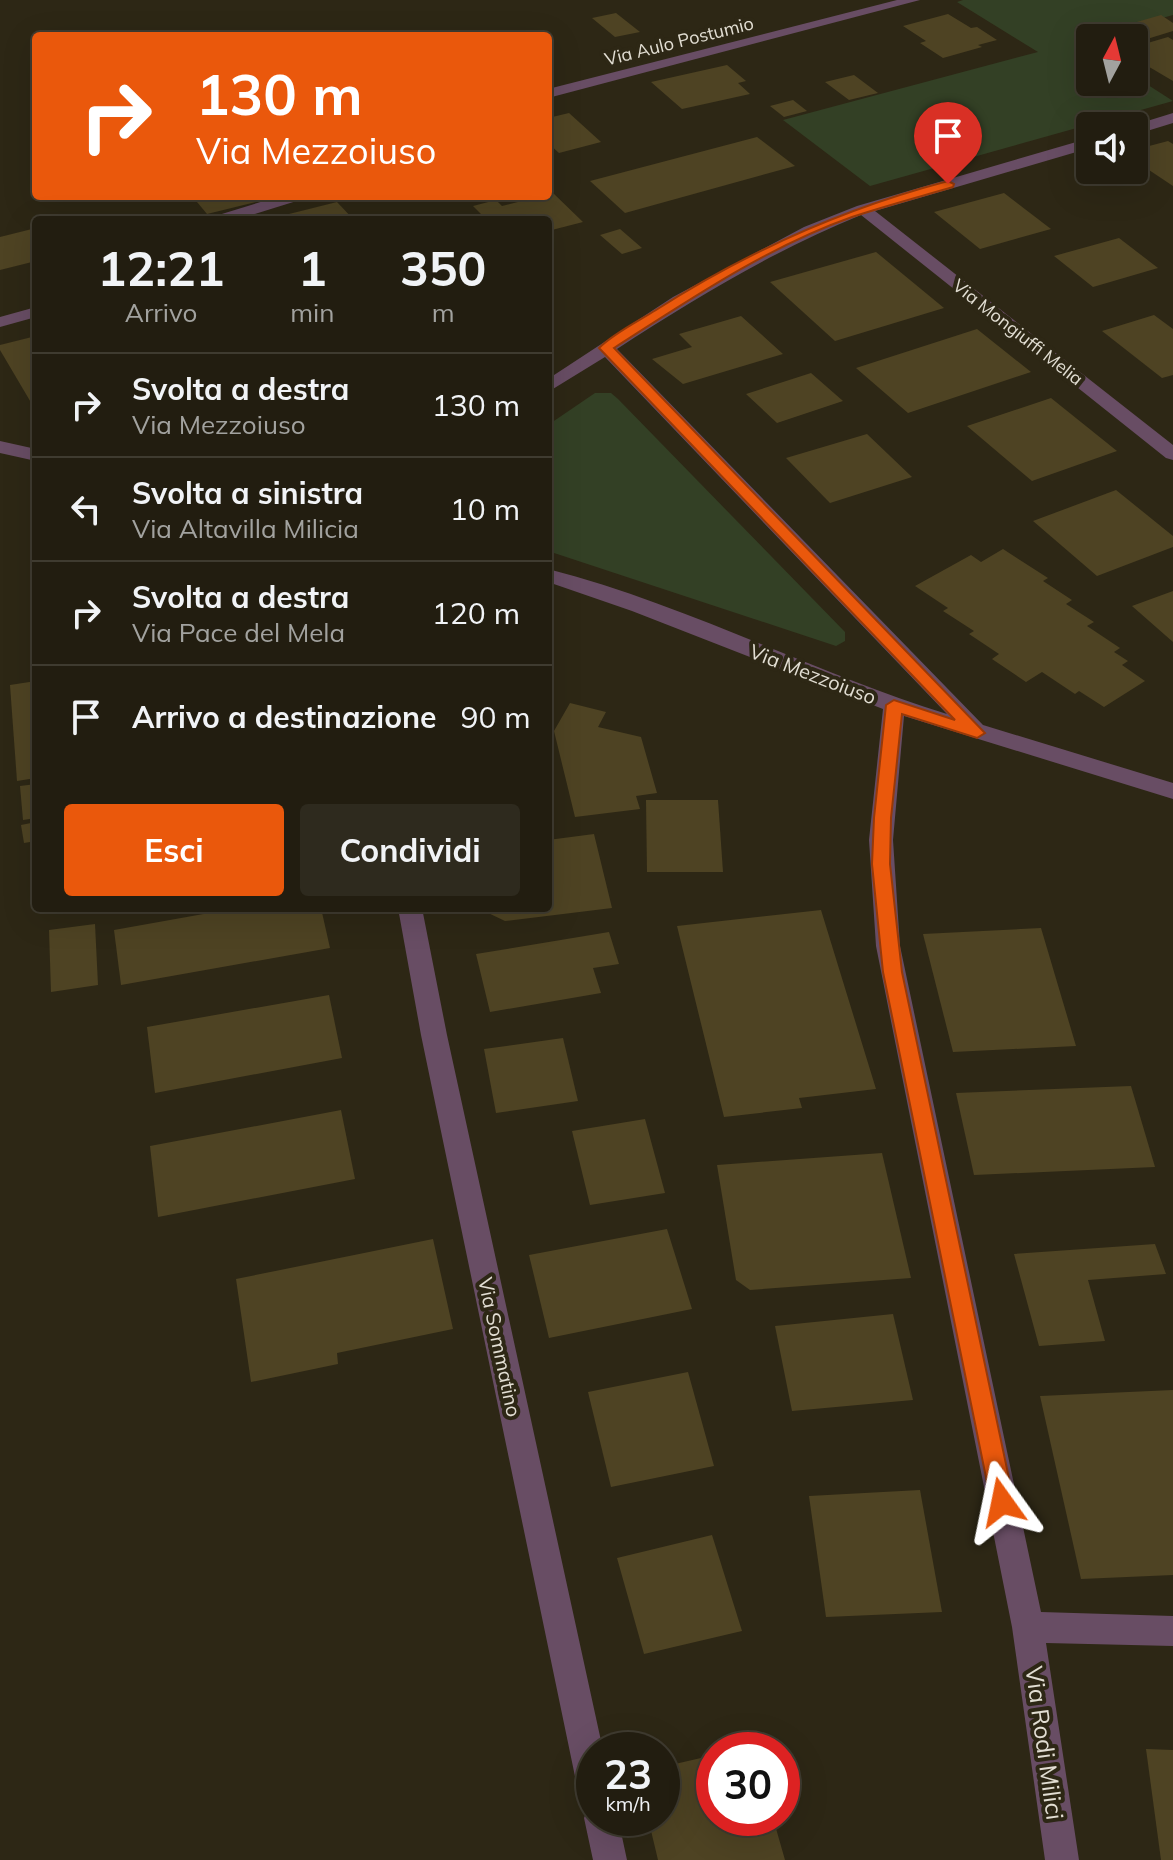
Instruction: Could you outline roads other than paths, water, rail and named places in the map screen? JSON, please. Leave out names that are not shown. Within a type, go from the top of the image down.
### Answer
[{"type":"street","name":"Via Aulo Postumio","points":[[552,93],[913,0]]},
{"type":"street","points":[[1148,126],[1173,118]]},
{"type":"street","points":[[552,384],[679,301],[790,239],[863,209],[1076,147]]},
{"type":"street","points":[[231,216],[284,200]]},
{"type":"street","name":"Via Mongiuffi Melia","points":[[863,209],[1173,454]]},
{"type":"street","points":[[0,322],[32,313]]},
{"type":"street","points":[[606,348],[977,733]]},
{"type":"street","points":[[0,447],[32,454]]},
{"type":"street","name":"Via Mezzoiuso","points":[[552,576],[653,611],[894,705],[1173,791]]},
{"type":"street","name":"Via Rodi Milici","points":[[894,705],[881,840],[888,946],[1028,1627],[1062,1860]]},
{"type":"street","name":"Via Sommatino","points":[[411,912],[434,1035],[582,1732]]},
{"type":"street","points":[[1028,1627],[1173,1631]]},
{"type":"street","points":[[605,1836],[610,1860]]}]
